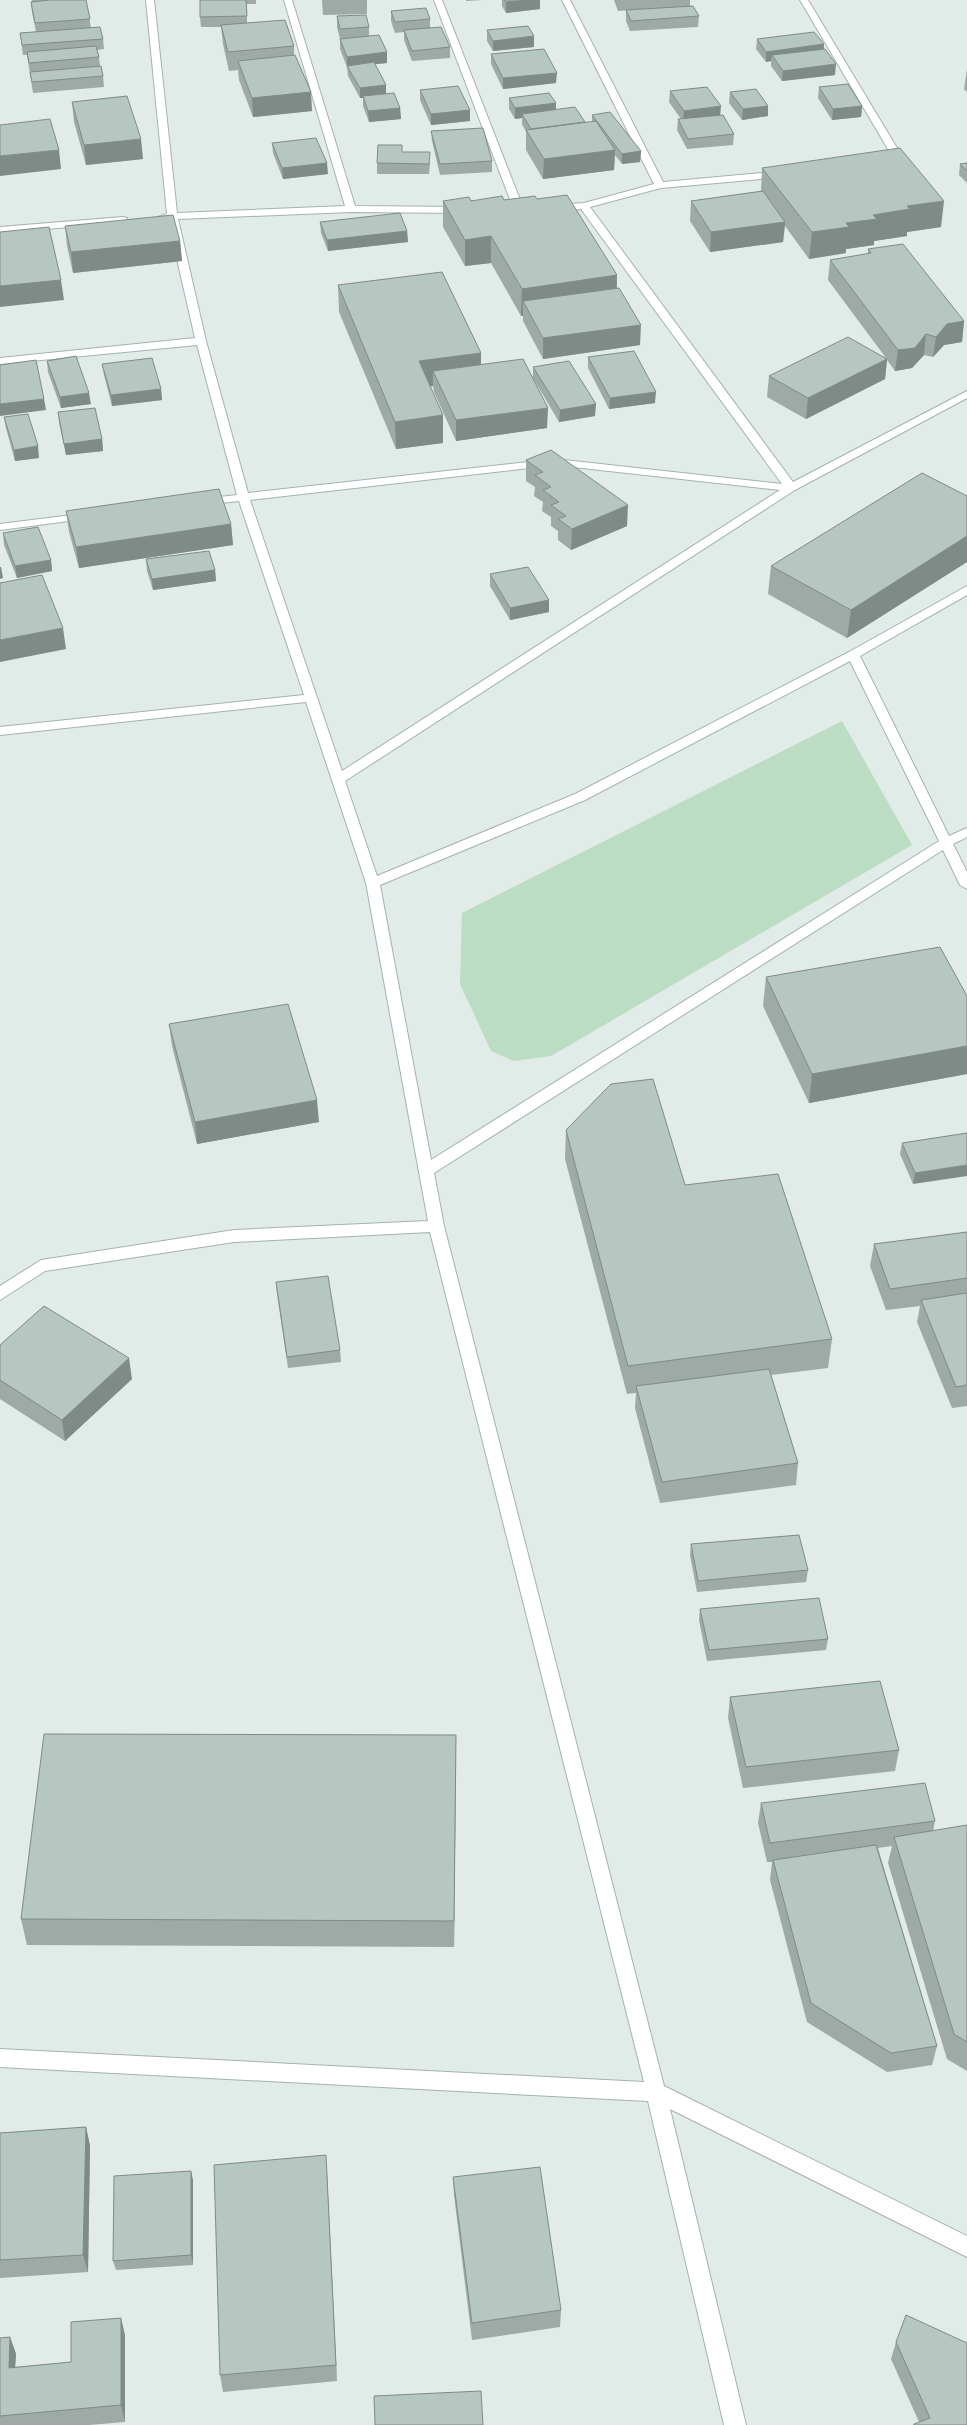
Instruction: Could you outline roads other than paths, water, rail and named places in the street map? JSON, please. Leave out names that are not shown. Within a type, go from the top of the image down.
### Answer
[{"type":"street","points":[[150,0],[172,216],[201,341],[243,497],[373,883],[436,1226],[656,2092],[735,2425]]},
{"type":"street","points":[[288,0],[351,209]]},
{"type":"street","points":[[438,0],[519,210]]},
{"type":"street","points":[[566,0],[660,185]]},
{"type":"street","points":[[804,0],[901,162],[882,164]]},
{"type":"street","points":[[547,208],[584,206],[660,185],[794,172]]},
{"type":"street","points":[[584,206],[791,488]]},
{"type":"street","points":[[153,218],[351,209],[469,210]]},
{"type":"street","points":[[0,230],[134,219]]},
{"type":"street","points":[[0,361],[201,341]]},
{"type":"street","points":[[339,779],[791,488],[967,394]]},
{"type":"street","points":[[194,503],[555,462],[791,488]]},
{"type":"street","points":[[0,527],[97,515]]},
{"type":"street","points":[[373,883],[580,797],[853,655],[967,590]]},
{"type":"street","points":[[853,655],[967,885]]},
{"type":"street","points":[[0,731],[312,698]]},
{"type":"street","points":[[425,1171],[945,843],[967,832]]},
{"type":"street","points":[[0,1294],[42,1266],[90,1258],[234,1236],[436,1226]]},
{"type":"street","points":[[0,2058],[656,2092],[967,2247]]}]
